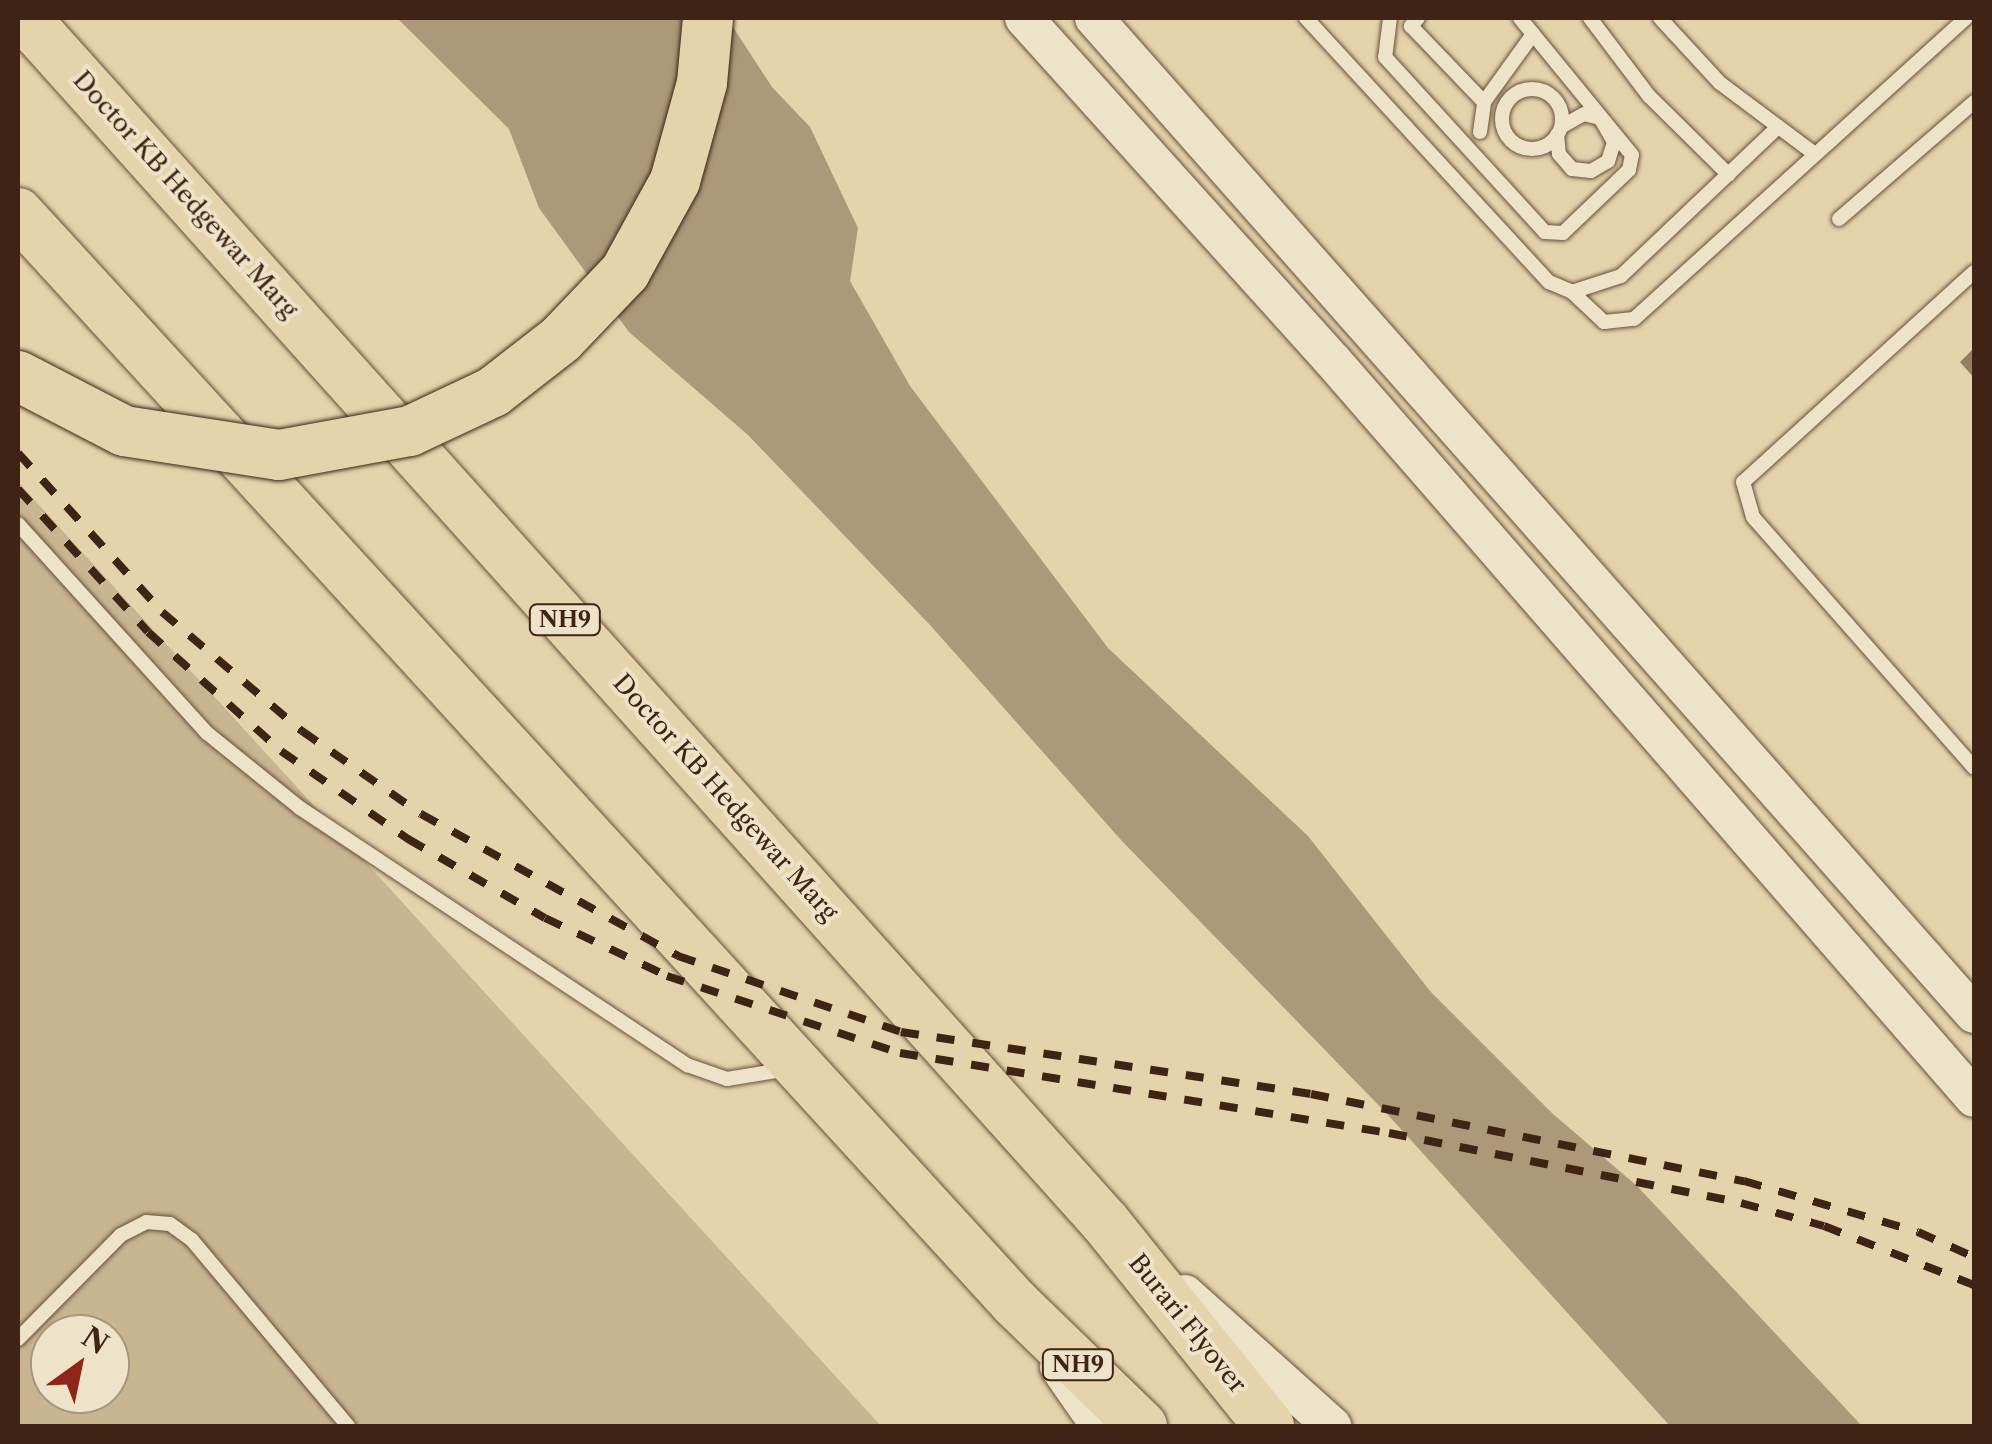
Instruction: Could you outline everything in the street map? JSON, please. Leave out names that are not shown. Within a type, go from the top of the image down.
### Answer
[{"type":"highway","name":"Doctor KB Hedgewar Marg","points":[[25,18],[1105,1222]]},
{"type":"highway","points":[[18,376],[124,431],[278,454],[410,430],[493,392],[594,307],[642,241],[675,181],[690,133],[708,18]]},
{"type":"highway","name":"NH9","points":[[18,213],[804,1066],[1015,1303],[1142,1426]]},
{"type":"highway","name":"Burari Flyover","points":[[1105,1222],[1269,1426]]},
{"type":"main road","points":[[1024,18],[1345,375],[1974,1098]]},
{"type":"main road","points":[[1094,18],[1974,1014]]},
{"type":"main road","points":[[1105,1222],[1332,1426]]},
{"type":"main road","points":[[1015,1303],[1100,1426]]},
{"type":"lane","points":[[1306,18],[1550,282],[1572,292],[1604,322],[1634,319],[1966,18]]},
{"type":"lane","points":[[1390,18],[1385,56],[1546,232],[1562,233],[1633,164],[1607,124],[1520,18]]},
{"type":"lane","points":[[1418,18],[1411,26],[1484,102]]},
{"type":"lane","points":[[1590,18],[1649,96],[1729,175]]},
{"type":"lane","points":[[1660,18],[1720,84],[1776,129],[1816,154]]},
{"type":"lane","points":[[1480,132],[1484,102],[1533,34]]},
{"type":"lane","points":[[1607,124],[1584,114],[1560,130],[1542,147],[1513,142],[1502,125],[1505,104],[1520,91],[1538,89],[1560,107],[1560,130],[1564,163],[1592,171],[1613,152],[1607,124]]},
{"type":"lane","points":[[1839,218],[1974,102]]},
{"type":"lane","points":[[1572,292],[1621,276],[1776,129]]},
{"type":"lane","points":[[1974,272],[1742,482],[1753,517],[1974,766]]},
{"type":"lane","points":[[18,524],[207,733],[300,808],[687,1065],[727,1079],[804,1066]]},
{"type":"lane","points":[[18,1340],[122,1235],[146,1222],[170,1224],[192,1240],[348,1426]]},
{"type":"shaded area","points":[[397,18],[727,18],[772,87],[810,127],[858,228],[850,281],[910,386],[1108,648],[1308,836],[1430,991],[1553,1114],[1637,1186],[1862,1426],[1670,1426],[1389,1116],[1121,840],[930,625],[748,435],[629,332],[539,208],[509,129]]},
{"type":"shaded area","points":[[18,482],[881,1426],[18,1426]]},
{"type":"building","points":[[1974,348],[1974,378],[1960,362]]},
{"type":"railway","points":[[18,453],[162,612],[302,731],[421,814],[678,956],[901,1032],[1311,1094],[1744,1181],[1918,1232],[1974,1257]]},
{"type":"railway","points":[[18,489],[148,632],[281,751],[408,839],[545,918],[667,976],[900,1053],[1389,1133],[1741,1203],[1824,1226],[1974,1285]]}]
